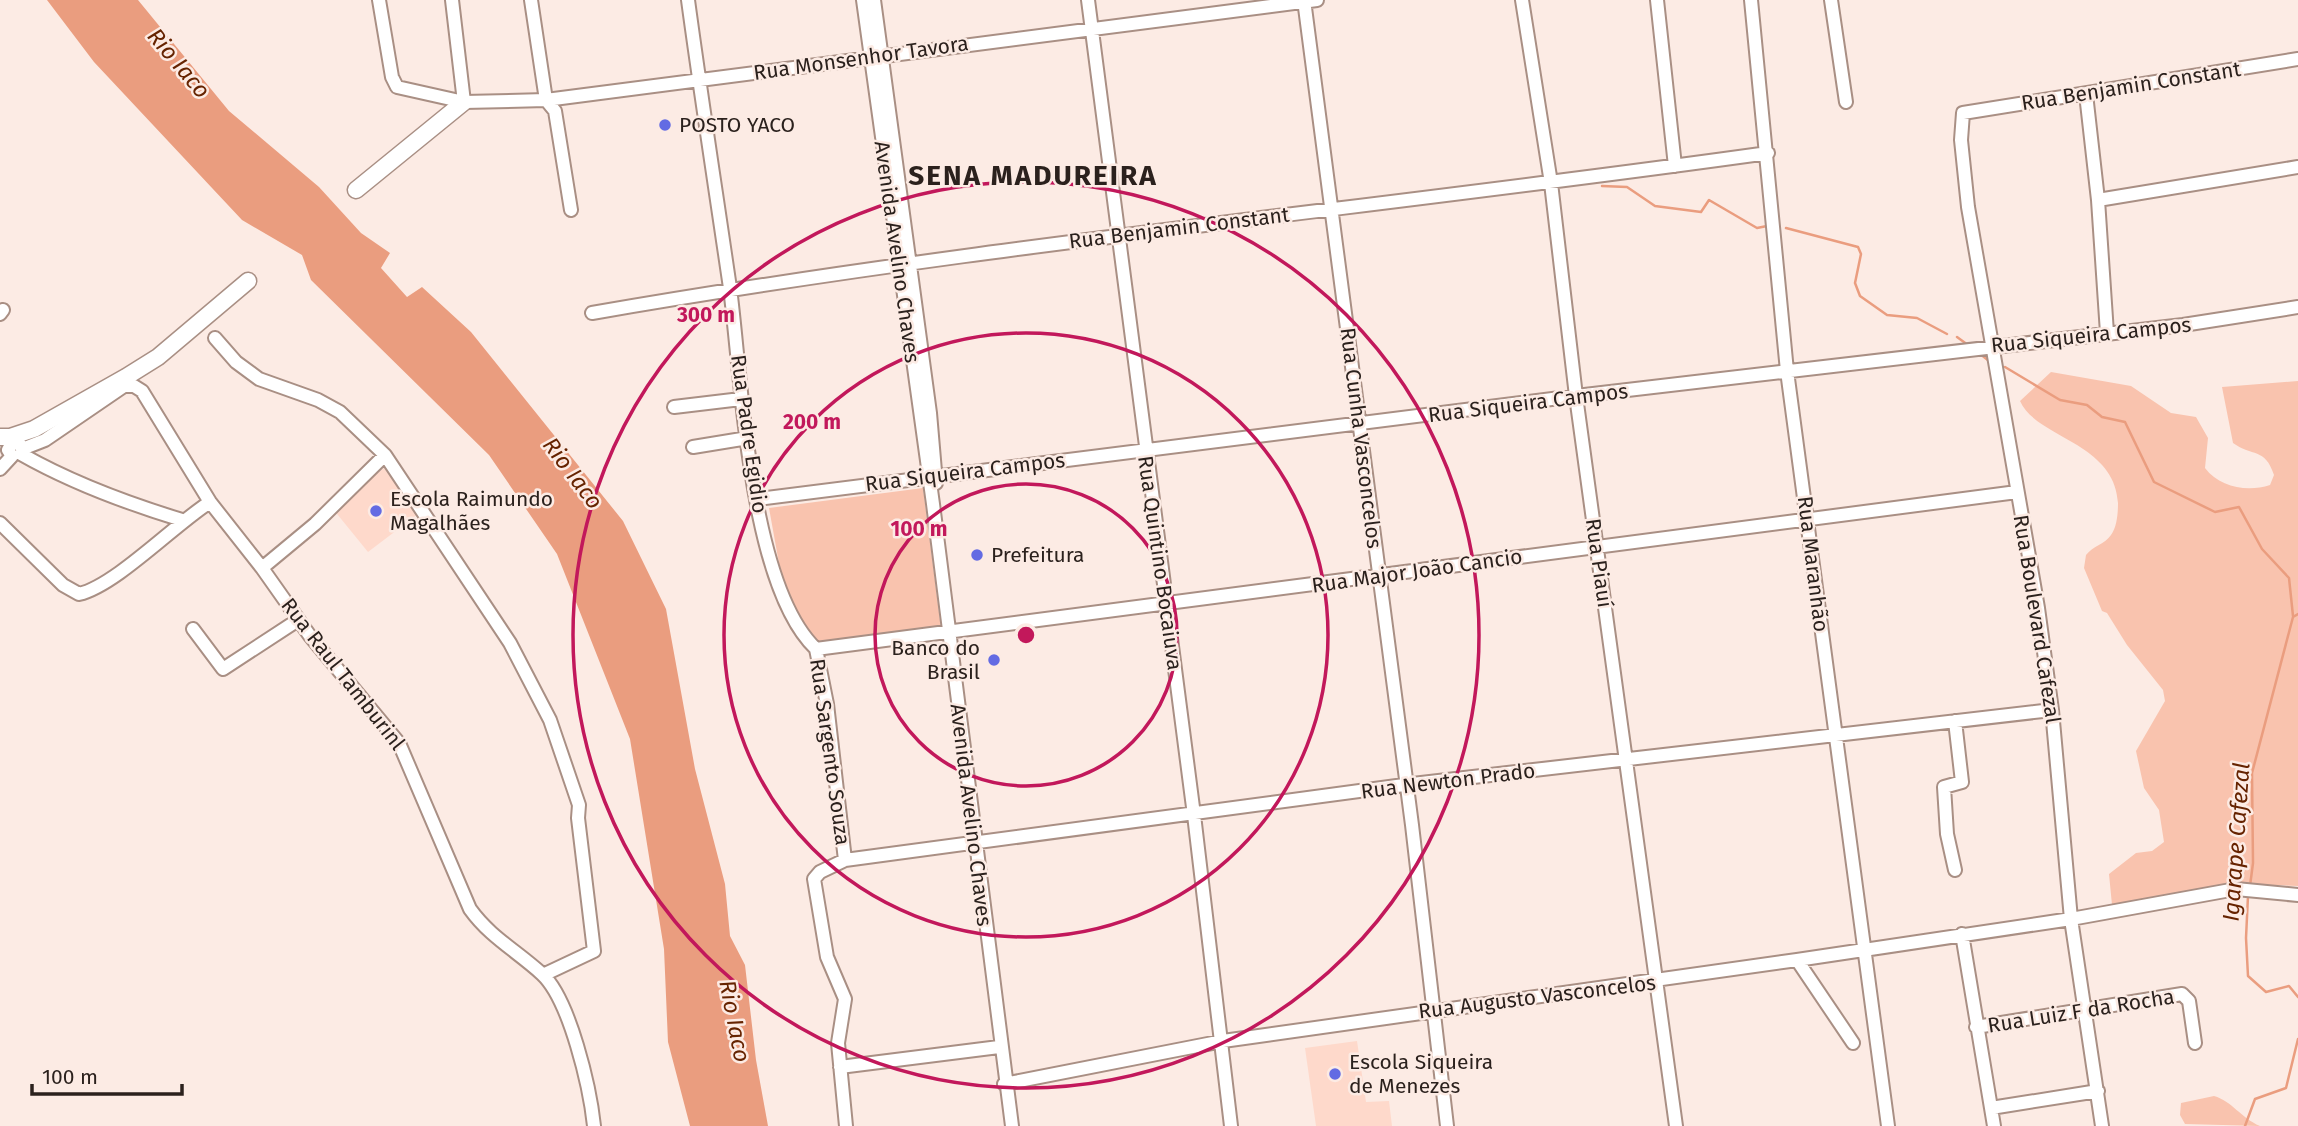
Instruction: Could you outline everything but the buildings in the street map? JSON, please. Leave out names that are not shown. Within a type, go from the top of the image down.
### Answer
[{"type":"street","name":"Rua Monsenhor Tavora","points":[[379,0],[392,77],[397,88],[464,102],[546,100],[1308,0]]},
{"type":"street","points":[[356,190],[464,102],[452,0]]},
{"type":"street","points":[[531,0],[546,100],[555,111],[570,211]]},
{"type":"street","name":"Rua Padre Egidio","points":[[688,0],[730,291],[741,399],[767,549],[788,610],[816,649]]},
{"type":"street","name":"Avenida Avelino Chaves","points":[[863,0],[876,57],[932,475],[933,504],[999,1046],[1012,1126]]},
{"type":"street","name":"Avenida Avelino Chaves","points":[[874,0],[876,57]]},
{"type":"street","name":"Rua Quintino Bocaiuva","points":[[1088,0],[1144,449],[1223,1041],[1231,1126]]},
{"type":"street","name":"Rua Cunha Vasconcelos","points":[[1308,0],[1331,208],[1447,1126]]},
{"type":"street","name":"Rua Piauí","points":[[1522,0],[1552,183],[1576,396],[1676,1126]]},
{"type":"street","points":[[1657,0],[1675,166]]},
{"type":"street","name":"Rua Maranhão","points":[[1751,0],[1768,153],[1787,371],[1888,1126]]},
{"type":"street","points":[[1831,0],[1846,102]]},
{"type":"street","name":"Rua Benjamin Constant","points":[[1964,113],[2298,59]]},
{"type":"street","points":[[2086,94],[2098,200],[2107,333]]},
{"type":"street","name":"Rua Boulevard Cafezal","points":[[1964,113],[1961,140],[1968,207],[2052,710],[2071,919],[2102,1126]]},
{"type":"street","name":"Rua Benjamin Constant","points":[[592,313],[904,264],[1331,208],[1552,183],[1768,153]]},
{"type":"street","points":[[2098,200],[2298,167]]},
{"type":"street","points":[[0,469],[13,446],[41,425],[158,357],[248,281]]},
{"type":"street","name":"Rua Siqueira Campos","points":[[758,499],[1576,396],[1991,346],[2183,326],[2298,307]]},
{"type":"street","points":[[215,338],[236,362],[259,379],[318,400],[340,412],[384,455],[510,643],[550,720],[579,806],[578,818],[594,951],[543,975]]},
{"type":"street","name":"Rua Raul Tamburinl","points":[[13,446],[45,440],[124,386],[134,386],[142,391],[210,502],[262,568],[298,620],[399,743],[470,909],[485,929],[543,975],[561,1000],[587,1086],[594,1126]]},
{"type":"street","points":[[674,407],[741,399]]},
{"type":"street","points":[[693,447],[747,438]]},
{"type":"street","points":[[13,446],[94,490],[182,520]]},
{"type":"street","points":[[262,568],[315,524],[384,455]]},
{"type":"street","name":"Rua Major João Cancio","points":[[816,649],[2017,492]]},
{"type":"street","points":[[0,523],[63,585],[79,594],[107,582],[182,520],[210,502]]},
{"type":"street","points":[[192,629],[223,669],[298,620]]},
{"type":"street","name":"Rua Sargento Souza","points":[[816,649],[827,704],[845,860],[820,872],[814,879],[827,957],[845,999],[838,1043],[846,1126]]},
{"type":"street","name":"Rua Newton Prado","points":[[845,860],[1404,785],[2052,710]]},
{"type":"street","points":[[1955,721],[1962,782],[1944,787],[1947,834],[1955,870]]},
{"type":"street","name":"Rua Augusto Vasconcelos","points":[[1004,1084],[1223,1041],[1865,950],[2071,919],[2236,889],[2298,895]]},
{"type":"street","points":[[1962,934],[1994,1126]]},
{"type":"street","points":[[1797,960],[1853,1043]]},
{"type":"street","name":"Rua Luiz F da Rocha","points":[[1976,1027],[2084,1009],[2187,996],[2195,1043]]},
{"type":"street","points":[[840,1067],[999,1046]]},
{"type":"street","points":[[1991,1108],[2098,1091]]},
{"type":"shaded area","points":[[2051,372],[2131,386],[2171,413],[2196,417],[2208,438],[2205,468],[2218,480],[2244,488],[2270,485],[2274,475],[2262,456],[2233,443],[2222,387],[2298,381],[2298,886],[2245,884],[2112,905],[2109,874],[2136,853],[2152,851],[2164,842],[2159,810],[2144,788],[2136,751],[2165,701],[2163,690],[2127,645],[2107,613],[2102,611],[2084,568],[2086,555],[2108,538],[2115,528],[2118,503],[2114,483],[2104,467],[2090,454],[2042,424],[2029,414],[2020,401]]},
{"type":"shaded area","name":"Escola Raimundo Magalhães","points":[[384,468],[418,514],[368,552],[333,509]]},
{"type":"shaded area","points":[[923,488],[941,628],[815,642],[792,613],[782,580],[769,508]]},
{"type":"shaded area","name":"Escola Siqueira de Menezes","points":[[1357,1041],[1366,1102],[1389,1101],[1392,1126],[1316,1126],[1305,1048]]},
{"type":"shaded area","points":[[2214,1096],[2260,1126],[2185,1124],[2180,1115],[2181,1103]]},
{"type":"water","name":"Rio Iaco","points":[[47,0],[138,0],[229,111],[319,187],[361,233],[390,253],[381,268],[407,297],[422,287],[471,332],[623,521],[666,609],[695,769],[725,884],[730,936],[745,965],[756,1060],[768,1126],[690,1126],[668,1042],[664,949],[630,739],[557,554],[489,455],[311,280],[302,255],[242,220],[94,62]]},
{"type":"waterway","points":[[1602,186],[1627,187],[1655,206],[1701,212],[1709,200],[1757,228],[1767,226]]},
{"type":"waterway","points":[[1786,228],[1858,247],[1861,254],[1855,283],[1860,296],[1887,315],[1917,318],[1947,334]]},
{"type":"waterway","points":[[1957,337],[1968,345]]},
{"type":"waterway","points":[[1979,353],[1989,361]]},
{"type":"waterway","points":[[2005,367],[2060,400],[2087,405],[2102,417],[2125,422],[2154,482],[2215,512],[2239,507],[2262,549],[2289,578],[2293,616]]},
{"type":"waterway","name":"Igarape Cafezal","points":[[2250,886],[2253,863],[2252,773],[2293,617],[2298,614]]},
{"type":"waterway","name":"Igarape Cafezal","points":[[2248,896],[2248,976],[2266,992],[2289,986],[2298,997]]},
{"type":"waterway","name":"Igarape Cafezal","points":[[2245,1126],[2255,1099],[2286,1088],[2298,1039]]},
{"type":"place","name":"POSTO YACO","points":[[665,125]]},
{"type":"place","name":"Escola Raimundo Magalhães","points":[[376,511]]},
{"type":"place","name":"Prefeitura","points":[[977,555]]},
{"type":"place","name":"Banco do Brasil","points":[[994,660]]},
{"type":"place","name":"Escola Siqueira de Menezes","points":[[1335,1074]]},
{"type":"district","name":"SENA MADUREIRA","points":[[1033,175]]}]
